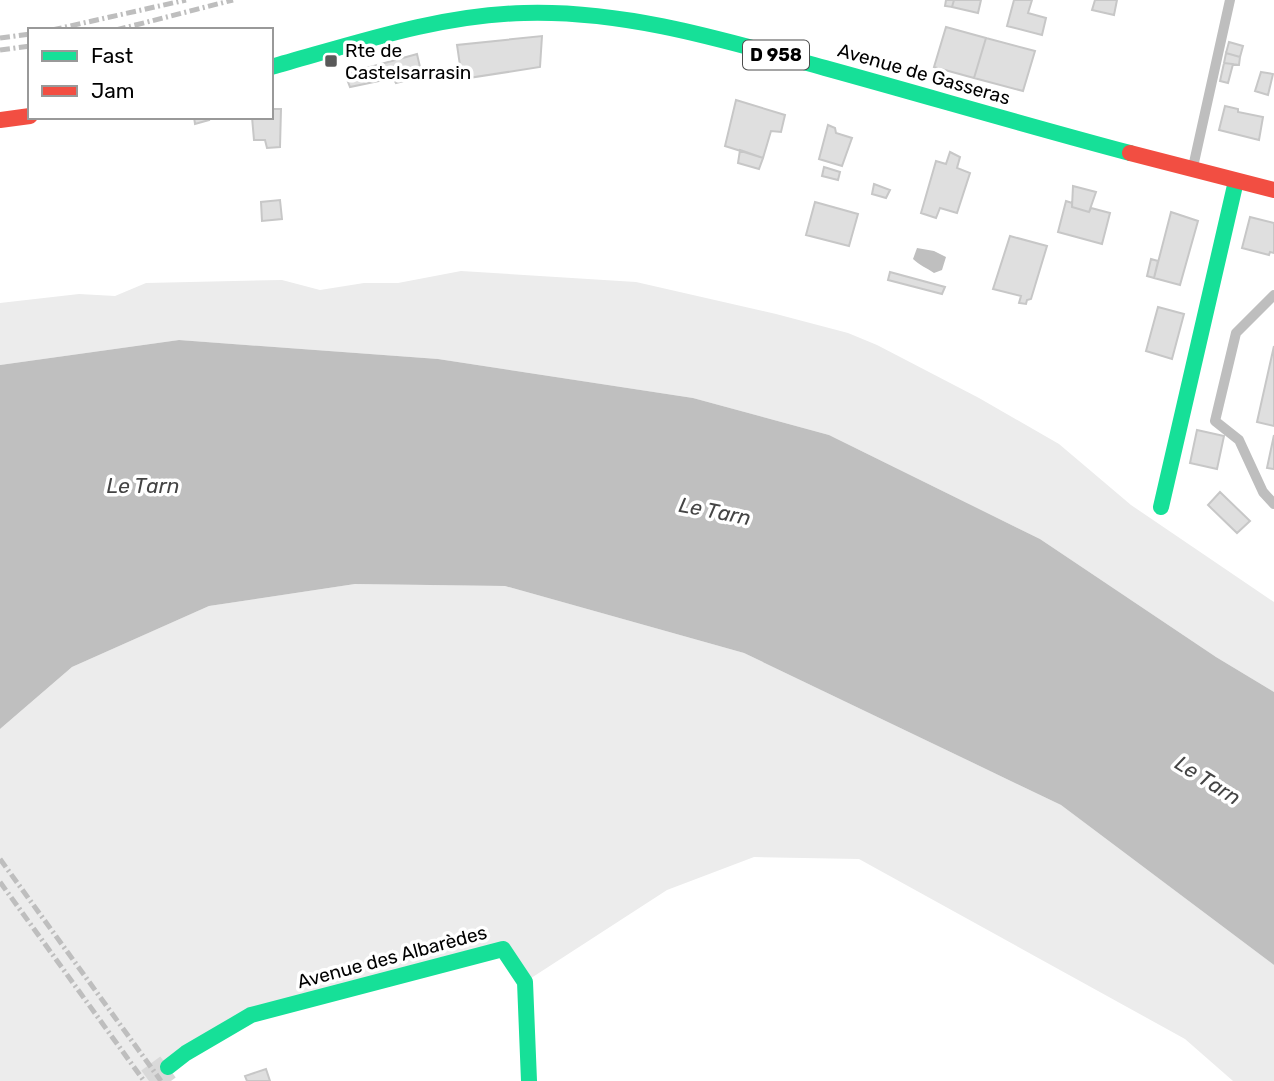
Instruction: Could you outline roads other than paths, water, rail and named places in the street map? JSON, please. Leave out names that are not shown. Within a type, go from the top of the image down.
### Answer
[{"type":"main road","name":"Avenue de Gasseras","points":[[273,66],[397,33],[466,19],[526,13],[589,15],[662,25],[1274,190]]},
{"type":"main road","points":[[0,120],[28,116]]},
{"type":"main road","points":[[1161,506],[1236,181]]},
{"type":"main road","name":"Avenue des Albarèdes","points":[[169,1067],[251,1015],[503,949],[525,982],[529,1081]]},
{"type":"lane","points":[[1192,170],[1230,0]]},
{"type":"lane","points":[[1274,295],[1236,333],[1214,421],[1239,440],[1263,492],[1274,504]]},
{"type":"water","points":[[917,248],[934,251],[946,257],[942,270],[934,273],[915,261],[913,259]]},
{"type":"water","name":"Le Tarn","points":[[179,340],[438,359],[693,398],[829,435],[1040,539],[1216,657],[1274,692],[1274,965],[1061,805],[744,653],[505,586],[355,584],[209,606],[72,667],[0,729],[0,365]]},
{"type":"tunnel","points":[[149,1081],[168,1067]]},
{"type":"railway","points":[[61,28],[186,0]]},
{"type":"railway","points":[[124,28],[233,0]]},
{"type":"railway","points":[[0,38],[28,34]]},
{"type":"railway","points":[[0,50],[28,46]]},
{"type":"railway","points":[[0,859],[161,1081]]},
{"type":"railway","points":[[0,882],[144,1081]]},
{"type":"place","name":"Rte de Castelsarrasin","points":[[331,61]]}]
